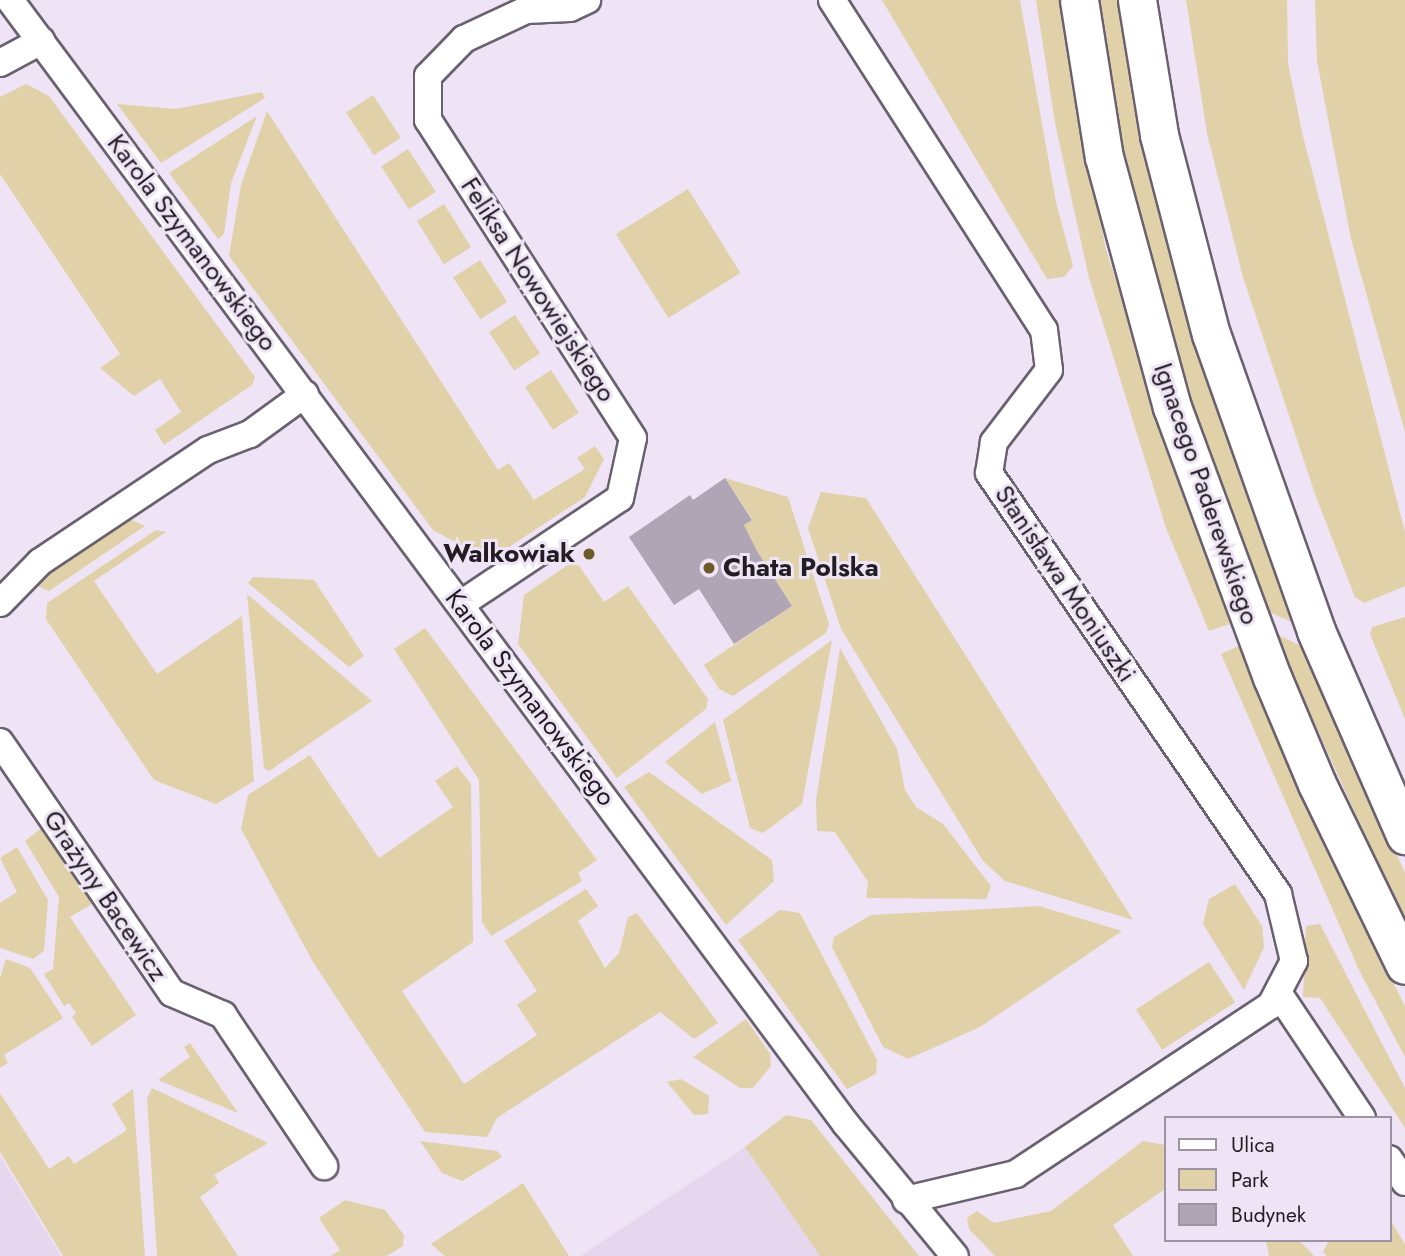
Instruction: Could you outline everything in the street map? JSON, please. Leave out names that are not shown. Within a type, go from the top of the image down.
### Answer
[{"type":"main road","name":"Ignacego Paderewskiego","points":[[1079,0],[1124,242],[1177,420],[1312,773],[1405,965]]},
{"type":"main road","points":[[1137,0],[1159,135],[1211,334],[1316,631],[1405,835]]},
{"type":"street","name":"Karola Szymanowskiego","points":[[10,0],[906,1200],[955,1256]]},
{"type":"street","name":"Feliksa Nowowiejskiego","points":[[461,604],[620,498],[633,438],[428,120],[428,76],[464,39],[526,10],[570,8],[587,0]]},
{"type":"street","name":"Stanisława Moniuszki","points":[[832,0],[1044,330],[1049,370],[994,442],[989,473],[1278,894],[1294,961],[1271,1005],[1016,1174],[906,1200]]},
{"type":"street","points":[[0,62],[41,41]]},
{"type":"street","points":[[0,603],[40,562],[208,450],[250,434],[304,394]]},
{"type":"street","name":"Grażyny Bacewicz","points":[[0,742],[172,993],[223,1015],[324,1166]]},
{"type":"street","points":[[1279,994],[1361,1116]]},
{"type":"street","points":[[1391,1161],[1405,1182]]},
{"type":"shaded area","points":[[745,1147],[820,1256],[580,1256]]},
{"type":"shaded area","points":[[0,1156],[61,1256],[0,1256]]},
{"type":"green space","points":[[882,0],[1020,0],[1056,202],[1073,266],[1064,277],[1047,279]]},
{"type":"green space","points":[[1036,0],[1060,0],[1106,250],[1230,624],[1209,631],[1166,528],[1089,278],[1055,123]]},
{"type":"green space","points":[[1093,0],[1122,0],[1140,129],[1181,296],[1208,386],[1296,624],[1267,611],[1205,447],[1116,128]]},
{"type":"green space","points":[[1186,0],[1287,0],[1288,63],[1302,132],[1405,532],[1405,586],[1364,603],[1355,597],[1316,497],[1243,277],[1207,133]]},
{"type":"green space","points":[[1315,0],[1405,0],[1405,432],[1351,239],[1317,61]]},
{"type":"green space","points":[[26,84],[49,96],[255,377],[252,385],[164,445],[155,430],[181,412],[160,379],[134,396],[100,368],[120,354],[0,174],[0,97]]},
{"type":"green space","points":[[262,92],[265,98],[161,163],[117,104],[176,109]]},
{"type":"green space","points":[[373,95],[401,138],[374,155],[346,112]]},
{"type":"green space","points":[[267,111],[498,470],[509,463],[534,500],[585,469],[577,458],[595,446],[604,459],[585,497],[509,547],[470,550],[433,530],[229,256],[241,185]]},
{"type":"green space","points":[[257,116],[231,183],[224,234],[218,239],[169,173]]},
{"type":"green space","points":[[408,149],[436,192],[409,209],[381,166]]},
{"type":"green space","points":[[688,189],[740,273],[668,318],[616,234]]},
{"type":"green space","points":[[444,204],[471,247],[444,264],[417,221]]},
{"type":"green space","points":[[480,260],[507,302],[480,319],[453,277]]},
{"type":"green space","points":[[515,315],[540,354],[514,370],[489,332]]},
{"type":"green space","points":[[551,370],[579,413],[553,430],[525,387]]},
{"type":"green space","points":[[725,478],[788,497],[829,624],[826,633],[733,696],[719,689],[704,665],[792,606],[757,551],[744,525],[752,519]]},
{"type":"green space","points":[[821,492],[866,498],[1133,920],[1005,881],[983,861],[841,629],[808,528]]},
{"type":"green space","points":[[125,517],[145,526],[49,591],[31,583]]},
{"type":"green space","points":[[156,530],[166,532],[94,581],[157,674],[242,616],[254,781],[216,804],[154,780],[46,619],[47,603]]},
{"type":"green space","points":[[575,560],[604,602],[628,586],[708,699],[706,709],[617,778],[518,644],[524,595]]},
{"type":"green space","points":[[253,577],[314,580],[364,656],[349,667],[248,583]]},
{"type":"green space","points":[[247,594],[372,701],[269,771],[264,768]]},
{"type":"green space","points":[[1405,617],[1405,719],[1370,634],[1372,627]]},
{"type":"green space","points":[[425,628],[597,860],[578,873],[582,881],[491,936],[482,922],[479,780],[394,649]]},
{"type":"green space","points":[[1274,633],[1305,648],[1405,873],[1405,924]]},
{"type":"green space","points":[[832,640],[802,804],[763,833],[750,828],[723,720]]},
{"type":"green space","points":[[1239,646],[1321,840],[1405,1006],[1405,1057],[1359,970],[1221,654]]},
{"type":"green space","points":[[840,648],[897,749],[905,790],[916,807],[943,824],[991,886],[986,899],[866,898],[868,882],[835,832],[817,831],[816,800]]},
{"type":"green space","points":[[715,722],[731,781],[702,794],[665,762]]},
{"type":"green space","points":[[310,755],[379,858],[453,807],[435,781],[457,766],[471,784],[473,942],[402,991],[464,1084],[537,1035],[517,1005],[537,991],[504,941],[586,889],[598,906],[578,921],[605,968],[619,953],[628,917],[637,913],[718,1023],[694,1039],[660,1012],[497,1118],[487,1137],[425,1132],[313,962],[241,829],[248,795]]},
{"type":"green space","points":[[649,772],[772,860],[774,881],[726,925],[624,787]]},
{"type":"green space","points":[[43,827],[92,904],[70,917],[136,1015],[92,1046],[72,1017],[76,1013],[69,1003],[64,1006],[44,974],[53,969],[59,897],[25,841]]},
{"type":"green space","points":[[17,847],[48,900],[44,951],[33,959],[0,948],[0,903],[17,892],[0,858]]},
{"type":"green space","points":[[1235,884],[1262,926],[1264,947],[1244,990],[1203,924],[1209,899]]},
{"type":"green space","points":[[1039,906],[1122,931],[980,1027],[908,1059],[883,1047],[832,947],[834,937],[871,915]]},
{"type":"green space","points":[[780,910],[800,913],[877,1060],[876,1074],[847,1089],[738,940]]},
{"type":"green space","points":[[1320,924],[1405,1088],[1405,1128],[1320,998],[1303,997],[1306,926]]},
{"type":"green space","points":[[6,959],[30,968],[63,1018],[4,1055],[8,1063],[0,1068],[0,978]]},
{"type":"green space","points":[[1209,962],[1235,1002],[1162,1050],[1136,1009]]},
{"type":"green space","points":[[746,1019],[770,1054],[771,1066],[753,1088],[740,1088],[693,1057]]},
{"type":"green space","points":[[190,1043],[238,1113],[158,1080],[190,1057],[184,1047]]},
{"type":"green space","points":[[681,1079],[709,1096],[708,1114],[694,1115],[667,1082]]},
{"type":"green space","points":[[152,1088],[268,1143],[214,1175],[219,1183],[200,1197],[238,1256],[157,1256],[147,1099]]},
{"type":"green space","points":[[133,1089],[145,1256],[63,1256],[0,1152],[0,1093],[49,1169],[69,1156],[74,1164],[127,1130],[112,1104]]},
{"type":"green space","points":[[786,1115],[811,1120],[919,1256],[820,1256],[745,1147]]},
{"type":"green space","points":[[420,1141],[497,1151],[502,1157],[462,1181],[442,1173]]},
{"type":"green space","points":[[1143,1141],[1164,1145],[1164,1190],[1113,1225],[1133,1256],[995,1256],[969,1229],[967,1218],[977,1211],[994,1223],[1051,1211]]},
{"type":"green space","points":[[523,1183],[569,1256],[445,1256],[431,1244]]},
{"type":"green space","points":[[345,1200],[385,1210],[404,1235],[403,1246],[387,1256],[331,1256],[340,1250],[319,1218]]},
{"type":"green space","points":[[1391,1221],[1405,1244],[1405,1256],[1327,1256],[1323,1252],[1328,1242],[1391,1242]]},
{"type":"green space","points":[[1266,1242],[1301,1242],[1314,1256],[1269,1256]]},
{"type":"building","name":"Chata Polska","points":[[725,478],[752,520],[744,525],[757,551],[792,606],[734,644],[699,589],[674,605],[629,537],[690,495],[693,500]]},
{"type":"place","name":"Walkowiak","points":[[589,554]]},
{"type":"place","name":"Chata Polska","points":[[709,568]]}]
